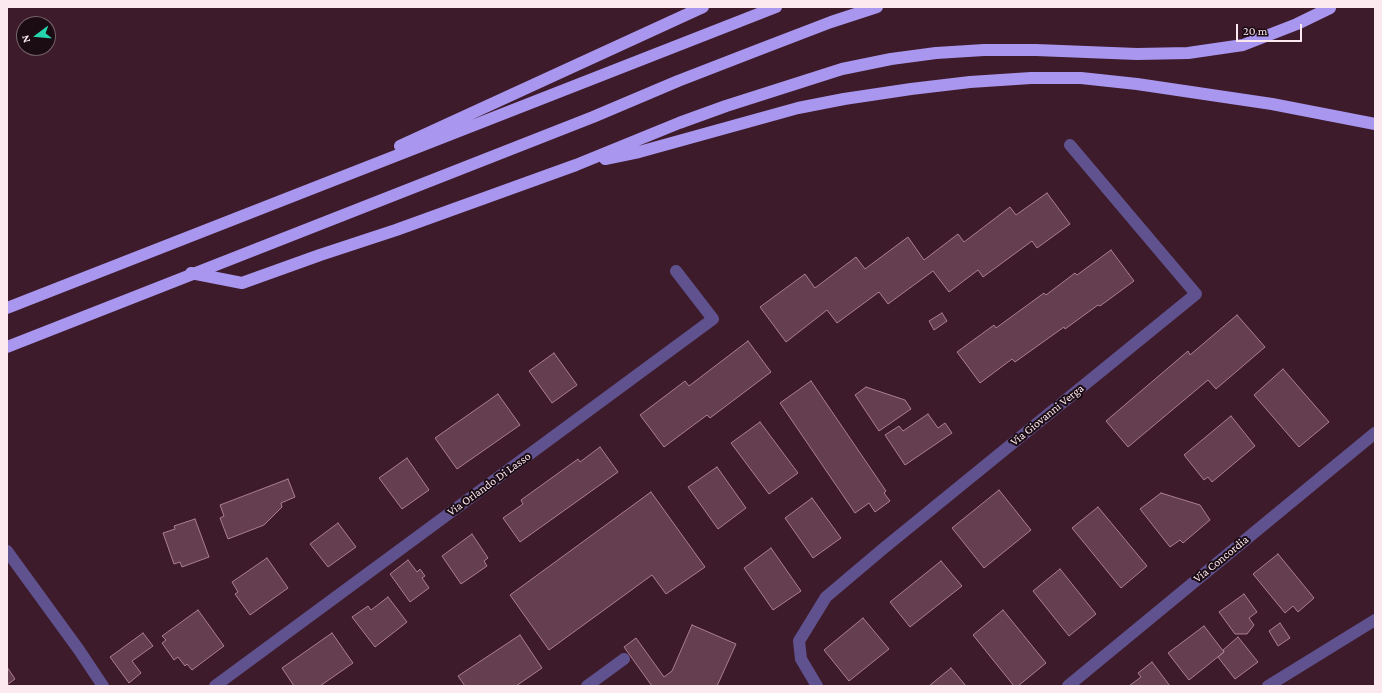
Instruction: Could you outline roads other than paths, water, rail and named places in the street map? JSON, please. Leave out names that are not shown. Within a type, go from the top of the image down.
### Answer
[{"type":"highway","points":[[283,200],[703,7]]},
{"type":"highway","points":[[7,308],[776,7]]},
{"type":"highway","points":[[7,347],[191,273],[593,117],[743,55],[831,22],[877,7]]},
{"type":"highway","points":[[191,273],[242,283],[396,230],[576,164],[726,106],[842,69],[890,59],[936,53],[984,50],[1036,50],[1137,54],[1188,53],[1243,45],[1297,24],[1330,8]]},
{"type":"highway","points":[[576,164],[639,152],[798,108],[844,99],[962,83],[1030,78],[1081,78],[1137,84],[1272,104],[1375,124]]},
{"type":"street","name":"Via Giovanni Verga","points":[[817,686],[801,659],[799,641],[826,597],[896,538],[1196,294],[1070,145]]},
{"type":"street","name":"Via Orlando Di Lasso","points":[[215,686],[713,319],[676,271]]},
{"type":"street","name":"Via Concordia","points":[[1068,686],[1375,433]]},
{"type":"street","points":[[7,551],[79,650],[103,686]]},
{"type":"street","points":[[1268,686],[1375,620]]},
{"type":"street","points":[[587,686],[624,659]]}]
